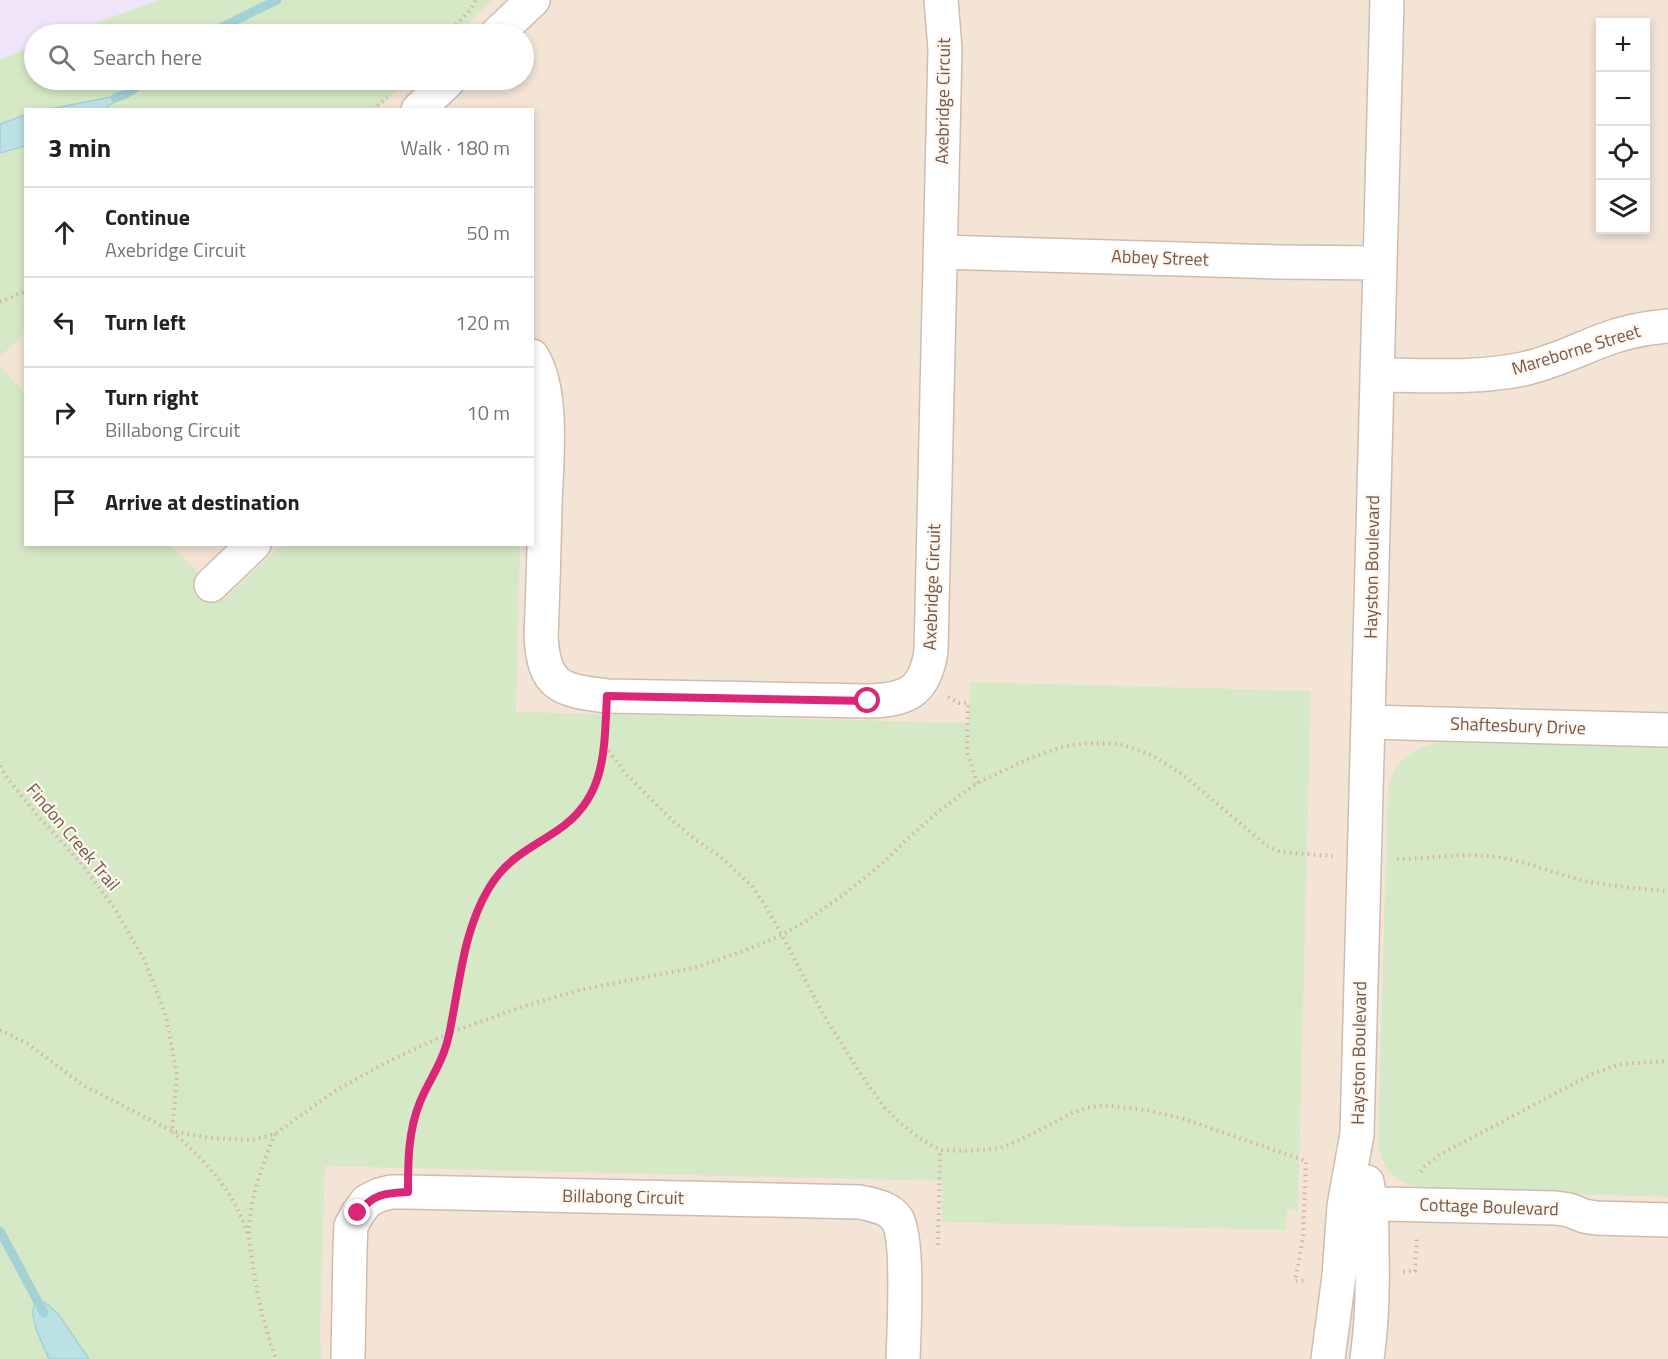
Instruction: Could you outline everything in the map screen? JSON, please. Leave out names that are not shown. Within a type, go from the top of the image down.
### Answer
[{"type":"street","points":[[508,24],[533,0]]},
{"type":"street","name":"Axebridge Circuit","points":[[534,360],[539,370],[546,400],[543,656],[547,670],[555,682],[579,692],[607,696],[885,701],[898,699],[917,687],[925,676],[931,651],[945,49],[941,0]]},
{"type":"street","name":"Hayston Boulevard","points":[[1366,1359],[1371,1329],[1372,1274],[1358,1205],[1357,1134],[1387,0]]},
{"type":"street","points":[[420,108],[439,90]]},
{"type":"street","name":"Abbey Street","points":[[941,252],[1380,263]]},
{"type":"street","name":"Mareborne Street","points":[[1377,375],[1495,374],[1562,357],[1628,332],[1668,326]]},
{"type":"street","points":[[211,585],[252,546]]},
{"type":"street","name":"Shaftesbury Drive","points":[[1368,722],[1668,730]]},
{"type":"street","name":"Billabong Circuit","points":[[348,1359],[351,1226],[367,1202],[379,1195],[392,1192],[876,1205],[897,1219],[901,1230],[904,1261],[903,1359]]},
{"type":"street","name":"Hayston Boulevard","points":[[1328,1359],[1339,1276],[1358,1205]]},
{"type":"street","name":"Cottage Boulevard","points":[[1358,1205],[1556,1208],[1590,1217],[1668,1220]]},
{"type":"path","points":[[457,24],[476,0]]},
{"type":"path","points":[[375,108],[383,101]]},
{"type":"path","points":[[0,302],[24,292]]},
{"type":"path","points":[[925,676],[952,700],[968,703],[967,752],[977,783]]},
{"type":"path","points":[[408,1192],[408,1153],[414,1120],[419,1103],[445,1050],[467,944],[478,908],[491,886],[510,862],[558,830],[574,817],[587,801],[597,782],[604,746],[607,696]]},
{"type":"path","points":[[172,1131],[209,1137],[252,1140],[275,1134],[335,1091],[385,1063],[449,1033],[524,1006],[580,990],[697,967],[746,951],[806,921],[847,892],[939,812],[977,783],[1028,759],[1061,747],[1088,743],[1120,744],[1152,755],[1182,774],[1267,846],[1280,852],[1301,855],[1414,859],[1495,856],[1587,881],[1668,891]]},
{"type":"path","points":[[604,746],[627,775],[674,822],[723,859],[751,885],[782,934],[824,1016],[862,1076],[885,1108],[900,1123],[940,1150],[969,1151],[1001,1148],[1072,1113],[1102,1105],[1146,1110],[1181,1118],[1306,1161]]},
{"type":"path","name":"Findon Creek Trail","points":[[0,766],[39,817],[80,861],[115,909],[145,962],[166,1016],[177,1076],[172,1131]]},
{"type":"path","points":[[0,1030],[28,1044],[83,1085],[172,1131],[218,1178],[236,1206],[249,1237]]},
{"type":"path","points":[[1420,1174],[1425,1166],[1441,1154],[1594,1073],[1622,1065],[1668,1061]]},
{"type":"path","points":[[275,1134],[263,1161],[253,1201],[249,1237],[264,1327],[276,1359]]},
{"type":"path","points":[[904,1261],[938,1262],[940,1150]]},
{"type":"shaded area","points":[[0,0],[159,0],[93,24],[24,24],[24,50],[0,59]]},
{"type":"shaded area","points":[[493,0],[1668,0],[1668,1359],[0,1359],[224,599],[172,546],[534,546],[534,108],[379,108],[398,90],[534,90],[534,24],[468,24]]},
{"type":"shaded area","points":[[24,334],[24,392],[0,366],[0,357]]},
{"type":"green space","points":[[159,0],[493,0],[468,24],[93,24]]},
{"type":"green space","points":[[24,50],[24,90],[398,90],[379,108],[24,108],[24,334],[0,357],[0,59]]},
{"type":"green space","points":[[0,366],[24,392],[24,546],[172,546],[224,599],[281,546],[520,546],[516,712],[968,723],[970,682],[1311,691],[1298,1210],[1287,1210],[1286,1230],[942,1222],[942,1181],[325,1166],[321,1359],[0,1359]]},
{"type":"green space","points":[[1440,742],[1668,748],[1668,1197],[1430,1189],[1400,1181],[1393,1176],[1383,1162],[1378,1140],[1388,788],[1395,770],[1406,757],[1421,748]]},
{"type":"water","points":[[126,94],[105,108],[55,108]]},
{"type":"water","points":[[24,115],[24,146],[0,153],[0,124]]},
{"type":"water","points":[[45,1302],[59,1315],[89,1359],[49,1359],[33,1317],[34,1305]]},
{"type":"waterway","points":[[228,24],[277,0]]},
{"type":"waterway","points":[[115,98],[132,90]]},
{"type":"waterway","points":[[0,1231],[44,1313]]},
{"type":"route","points":[[358,1213],[367,1202],[379,1195],[408,1192],[408,1153],[414,1120],[419,1103],[445,1050],[467,944],[478,908],[491,886],[510,862],[558,830],[574,817],[587,801],[597,782],[604,746],[607,696],[868,701]]}]
